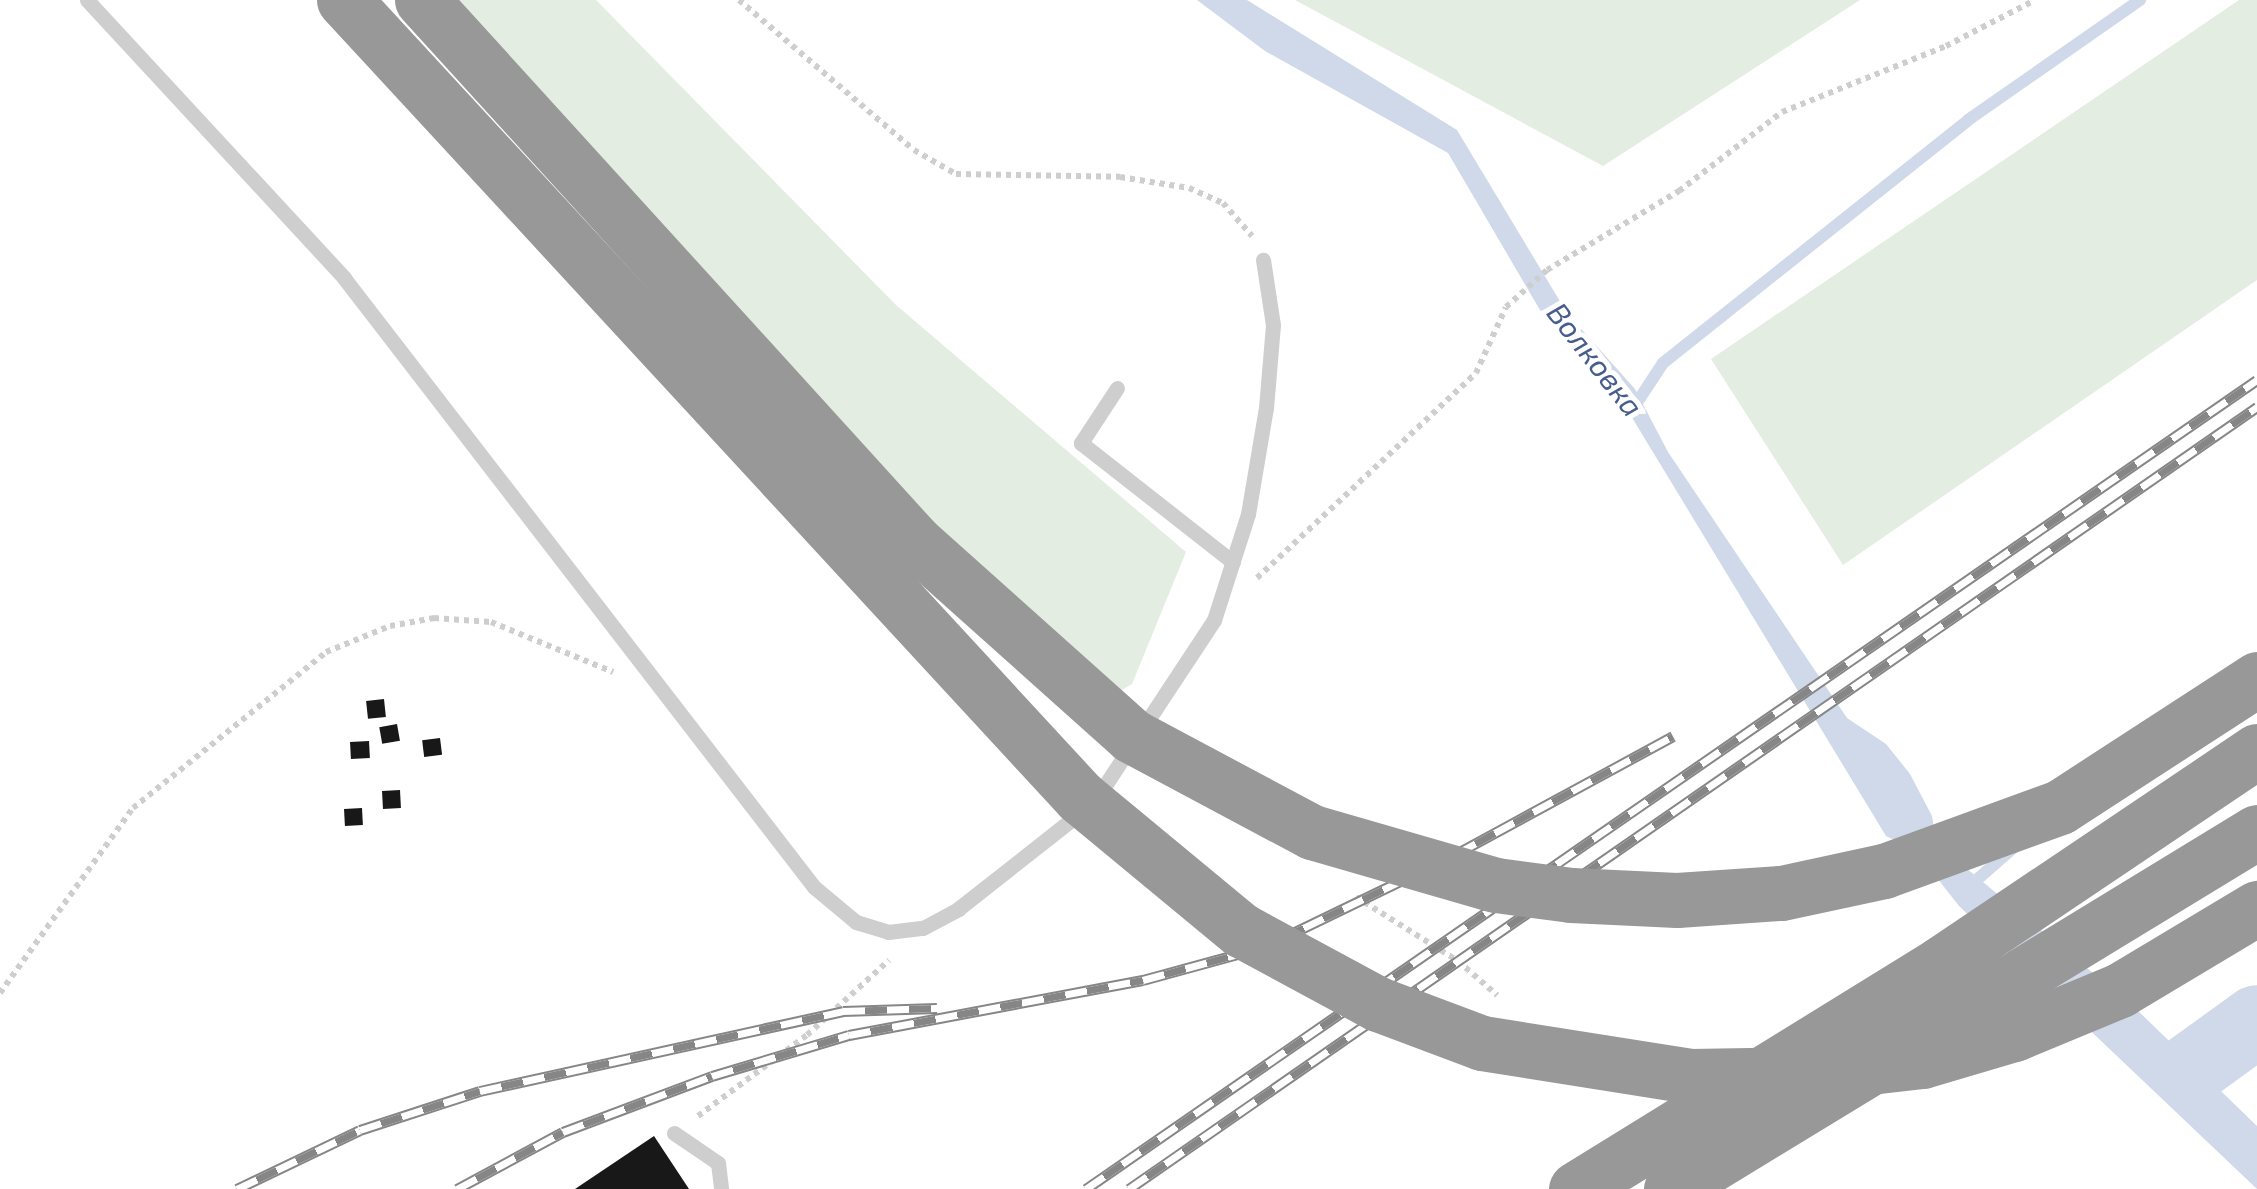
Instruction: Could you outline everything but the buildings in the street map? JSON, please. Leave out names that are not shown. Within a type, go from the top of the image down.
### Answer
[{"type":"highway","points":[[344,0],[1080,797],[1241,930],[1378,1004],[1482,1043],[1690,1076],[1809,1074],[1922,1061],[2014,1034],[2120,990],[2257,908]]},
{"type":"highway","points":[[422,0],[915,542],[1106,714],[1246,802],[1312,832],[1496,885],[1571,895],[1676,900],[1781,893],[1884,872],[2060,807],[2257,679]]},
{"type":"highway","points":[[1576,1189],[1940,964],[2257,751]]},
{"type":"highway","points":[[1670,1189],[2257,832]]},
{"type":"lane","points":[[87,0],[344,278],[814,887],[856,922],[888,932],[923,928],[1018,866],[1094,802],[1214,620],[1234,562],[1267,392],[1274,325],[1263,260]]},
{"type":"lane","points":[[1117,388],[1081,443],[1234,562]]},
{"type":"lane","points":[[674,1133],[718,1163],[721,1189]]},
{"type":"path","points":[[739,0],[914,150],[956,174],[1120,177],[1189,188],[1223,203],[1249,228],[1263,260]]},
{"type":"path","points":[[1214,620],[1340,494],[1476,373],[1506,307],[1548,270],[1679,190],[1782,112],[1946,46],[2035,0]]},
{"type":"path","points":[[0,993],[133,808],[326,652],[390,626],[434,618],[490,622],[627,679]]},
{"type":"path","points":[[1344,890],[1458,962],[1503,1001]]},
{"type":"path","points":[[674,1133],[806,1035],[923,928]]},
{"type":"shaded area","points":[[452,0],[596,0],[896,305],[1186,552],[1132,684],[1113,695],[909,503]]},
{"type":"shaded area","points":[[1295,0],[1860,0],[1603,166]]},
{"type":"shaded area","points":[[2239,0],[2257,0],[2257,280],[1843,565],[1711,359]]},
{"type":"water","name":"Волковка","points":[[1197,0],[1247,0],[1457,130],[1567,313],[1635,389],[1668,452],[1847,718],[1886,744],[1910,774],[1932,816],[1937,844],[2134,1007],[2257,1126],[2257,1189],[1959,906],[1915,850],[1886,836],[1628,411],[1547,322],[1448,153],[1265,51]]},
{"type":"waterway","name":"Волковка","points":[[1636,404],[1663,363],[1968,120],[2140,0]]},
{"type":"waterway","points":[[1972,884],[2013,848]]},
{"type":"waterway","points":[[2188,1071],[2257,1021]]},
{"type":"railway","points":[[1086,1189],[2257,380]]},
{"type":"railway","points":[[1129,1189],[2257,407]]},
{"type":"railway","points":[[457,1189],[563,1132],[712,1076],[849,1035],[1143,980],[1264,947],[1456,854],[1673,736]]},
{"type":"railway","points":[[237,1189],[360,1130],[480,1091],[843,1011],[937,1008]]}]
